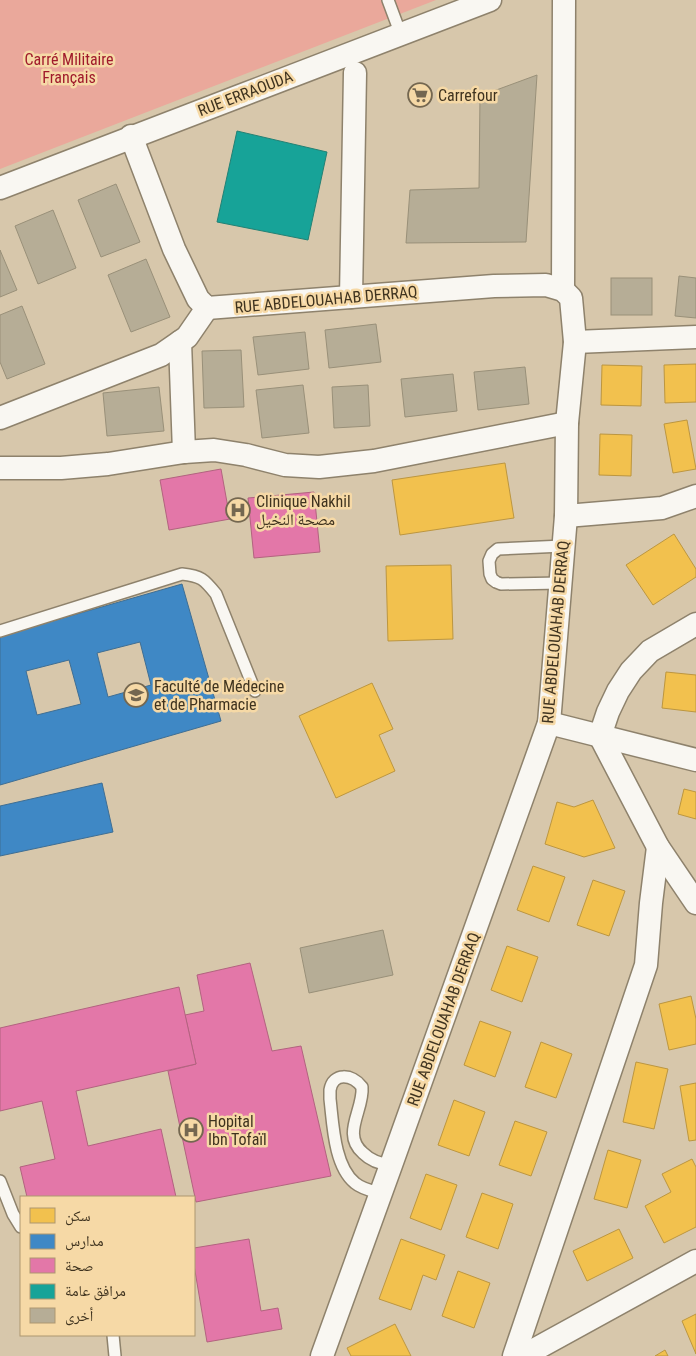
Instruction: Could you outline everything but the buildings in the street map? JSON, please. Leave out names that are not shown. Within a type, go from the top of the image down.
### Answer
[{"type":"street","name":"RUE ERRAOUDA","points":[[0,188],[131,136],[490,0]]},
{"type":"street","points":[[563,290],[564,0]]},
{"type":"street","points":[[351,297],[355,73]]},
{"type":"street","points":[[0,418],[161,355],[187,337],[207,308],[198,299],[174,249],[131,136]]},
{"type":"street","name":"RUE ABDELOUAHAB DERRAQ","points":[[207,308],[494,286],[546,285],[563,290],[571,298],[574,342],[567,423],[566,516],[548,723],[322,1356]]},
{"type":"street","points":[[574,342],[696,337]]},
{"type":"street","points":[[180,342],[184,452]]},
{"type":"street","points":[[0,468],[61,468],[108,464],[184,452],[214,450],[246,455],[285,465],[320,467],[374,461],[567,423]]},
{"type":"street","points":[[566,516],[662,508],[696,496]]},
{"type":"street","points":[[696,624],[650,651],[631,671],[618,691],[600,736],[658,847],[696,903]]},
{"type":"street","points":[[548,723],[696,760]]},
{"type":"street","points":[[514,1356],[646,965],[658,847]]},
{"type":"street","points":[[523,1356],[696,1261]]},
{"type":"lane","points":[[388,0],[400,35]]},
{"type":"lane","points":[[561,583],[502,584],[492,579],[489,561],[492,554],[498,549],[563,546]]},
{"type":"lane","points":[[0,631],[182,574],[196,575],[206,582],[216,594],[255,691]]},
{"type":"lane","points":[[380,1193],[355,1184],[345,1173],[338,1157],[330,1090],[333,1083],[339,1078],[351,1077],[358,1080],[362,1086],[361,1102],[353,1132],[353,1140],[357,1148],[364,1155],[377,1162],[391,1165]]},
{"type":"lane","points":[[0,1181],[13,1214],[20,1225]]},
{"type":"lane","points":[[113,1336],[115,1356]]},
{"type":"green space","name":"Carré Militaire Français","points":[[0,0],[436,0],[0,169]]},
{"type":"place","name":"Carrefour","points":[[420,95]]},
{"type":"place","name":"Clinique Nakhil مصحة النخيل","points":[[238,510]]},
{"type":"place","name":"Faculté de Médecine et de Pharmacie","points":[[136,695]]},
{"type":"place","name":"Hopital Ibn Tofaïl","points":[[191,1130]]}]
